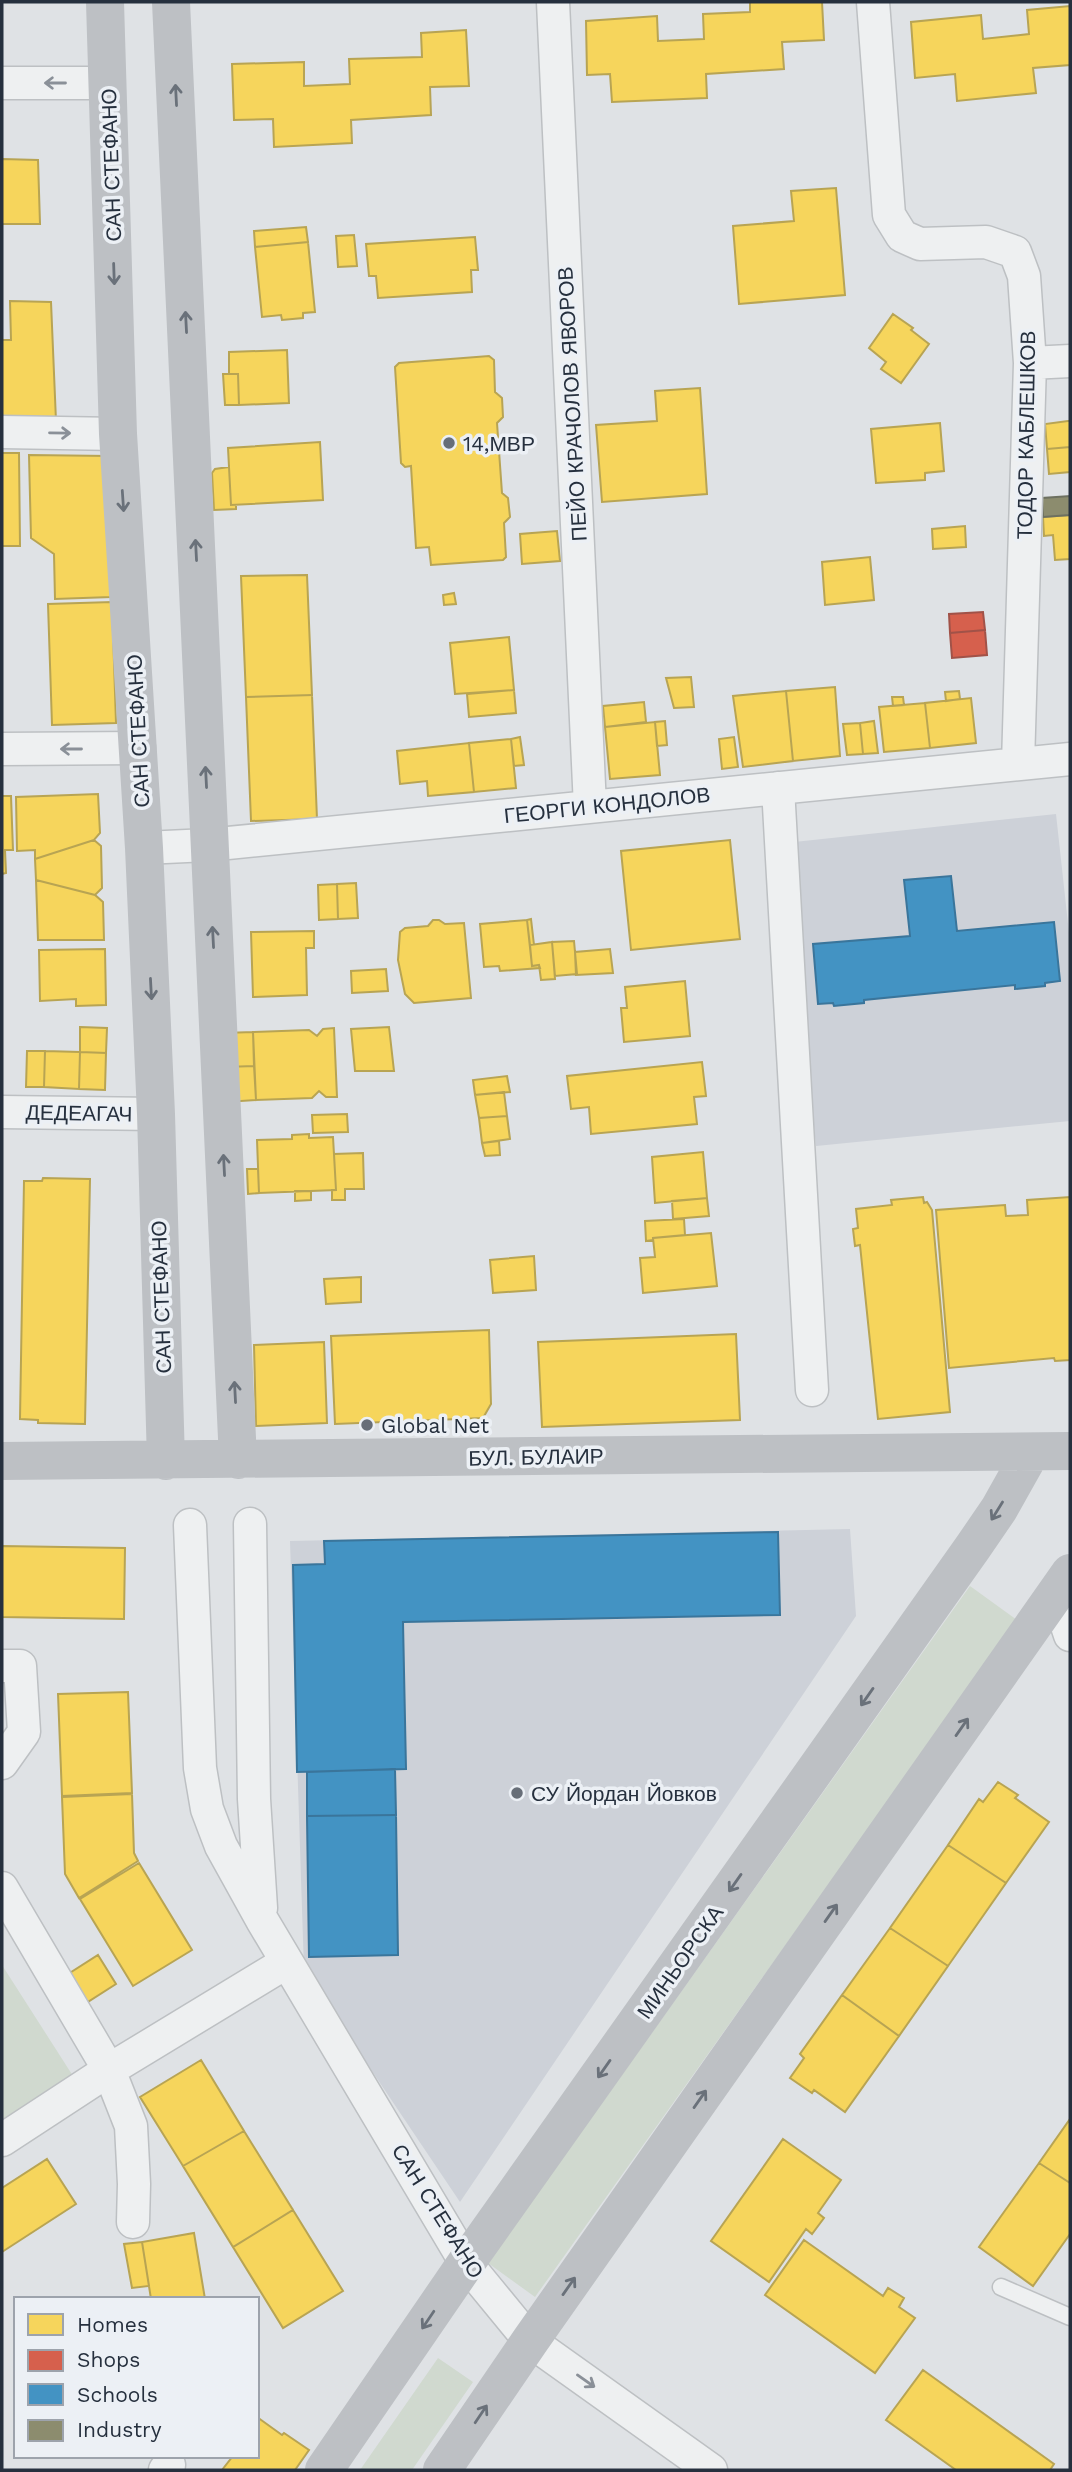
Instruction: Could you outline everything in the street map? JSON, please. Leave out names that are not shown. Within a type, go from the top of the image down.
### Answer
[{"type":"main road","name":"САН СТЕФАНО","points":[[105,2],[118,434],[144,848],[156,1114],[166,1461]]},
{"type":"main road","points":[[172,2],[208,845],[238,1460]]},
{"type":"main road","name":"БУЛ. БУЛАИР","points":[[2,1461],[1070,1451]]},
{"type":"main road","name":"МИНЬОРСКА","points":[[324,2470],[466,2263],[973,1547],[1031,1452]]},
{"type":"main road","points":[[442,2470],[1063,1583]]},
{"type":"street","name":"ПЕЙО КРАЧОЛОВ ЯВОРОВ","points":[[553,2],[590,807]]},
{"type":"street","name":"ТОДОР КАБЛЕШКОВ","points":[[873,2],[889,215],[902,236],[920,244],[986,242],[1015,252],[1024,276],[1030,363],[1018,764]]},
{"type":"street","points":[[2,83],[108,83]]},
{"type":"street","points":[[1030,363],[1070,360]]},
{"type":"street","points":[[2,432],[118,434]]},
{"type":"street","points":[[2,749],[139,748]]},
{"type":"street","name":"ГЕОРГИ КОНДОЛОВ","points":[[144,848],[208,845],[1070,759]]},
{"type":"street","points":[[778,788],[812,1390]]},
{"type":"street","name":"ДЕДЕАГАЧ","points":[[2,1112],[156,1114]]},
{"type":"street","name":"САН СТЕФАНО","points":[[250,1524],[255,1824],[262,1920]]},
{"type":"street","name":"САН СТЕФАНО","points":[[190,1525],[200,1768],[207,1809],[221,1846],[262,1920],[466,2263],[530,2341],[711,2470]]},
{"type":"street","points":[[1063,1583],[1070,1635]]},
{"type":"street","points":[[2,1666],[20,1666],[24,1732],[2,1763]]},
{"type":"street","points":[[2,1888],[109,2070],[131,2126],[133,2222]]},
{"type":"street","points":[[2,2140],[109,2070],[287,1962]]},
{"type":"lane","points":[[1001,2287],[1070,2317]]},
{"type":"shaded area","points":[[1056,814],[1070,942],[1070,1121],[816,1146],[785,843]]},
{"type":"shaded area","name":"СУ Йордан Йовков","points":[[850,1529],[856,1616],[460,2202],[304,1970],[290,1541]]},
{"type":"shaded area","points":[[970,1586],[1017,1620],[535,2297],[488,2263]]},
{"type":"shaded area","points":[[2,1965],[73,2076],[2,2121]]},
{"type":"shaded area","points":[[438,2358],[473,2382],[412,2470],[360,2470]]},
{"type":"building: Homes","points":[[750,2],[822,2],[824,40],[782,42],[784,69],[706,74],[707,98],[612,102],[610,74],[587,75],[586,21],[657,16],[658,41],[704,39],[703,14],[750,12]]},
{"type":"building: Homes","points":[[1070,6],[1070,65],[1033,68],[1036,93],[957,101],[955,74],[915,78],[911,22],[981,15],[983,39],[1029,34],[1027,10]]},
{"type":"building: Homes","points":[[466,30],[469,86],[430,87],[431,115],[351,120],[352,143],[274,147],[273,119],[234,120],[232,64],[304,62],[304,86],[350,84],[349,59],[422,57],[421,33]]},
{"type":"building: Homes","points":[[2,159],[38,160],[40,224],[2,224]]},
{"type":"building: Homes","points":[[836,188],[845,295],[739,304],[733,226],[794,221],[791,191]]},
{"type":"building: Homes","points":[[306,227],[308,242],[255,247],[254,231]]},
{"type":"building: Homes","points":[[354,235],[357,266],[338,267],[336,236]]},
{"type":"building: Homes","points":[[475,237],[478,270],[471,270],[472,292],[378,298],[376,276],[369,276],[366,244]]},
{"type":"building: Homes","points":[[308,242],[315,312],[303,313],[303,318],[282,320],[281,315],[262,317],[255,247]]},
{"type":"building: Homes","points":[[10,301],[51,302],[56,421],[2,422],[2,340],[11,340]]},
{"type":"building: Homes","points":[[893,314],[929,344],[901,383],[881,369],[886,362],[869,348]]},
{"type":"building: Homes","points":[[287,350],[289,403],[239,405],[238,374],[229,374],[229,352]]},
{"type":"building: Homes","name":"14,МВР","points":[[489,356],[494,360],[495,392],[502,398],[503,417],[497,423],[502,493],[508,498],[510,517],[504,523],[506,557],[503,560],[431,565],[429,547],[416,548],[411,466],[405,467],[401,463],[395,367],[399,363]]},
{"type":"building: Homes","points":[[223,374],[238,374],[239,405],[225,405]]},
{"type":"building: Homes","points":[[700,388],[707,494],[602,502],[596,425],[657,421],[655,391]]},
{"type":"building: Homes","points":[[1070,421],[1070,447],[1047,449],[1045,424]]},
{"type":"building: Homes","points":[[940,423],[944,471],[925,473],[925,480],[876,483],[871,429]]},
{"type":"building: Homes","points":[[320,442],[323,500],[231,505],[228,448]]},
{"type":"building: Homes","points":[[1070,447],[1070,472],[1049,474],[1047,449]]},
{"type":"building: Homes","points":[[2,453],[19,453],[20,546],[2,546]]},
{"type":"building: Homes","points":[[29,455],[109,456],[111,597],[55,599],[54,554],[31,538]]},
{"type":"building: Homes","points":[[229,467],[231,505],[236,505],[236,509],[214,510],[212,473],[215,469]]},
{"type":"building: Homes","points":[[1070,515],[1070,559],[1055,560],[1053,535],[1044,536],[1043,517]]},
{"type":"building: Homes","points":[[965,526],[966,547],[933,549],[932,529]]},
{"type":"building: Homes","points":[[557,531],[560,561],[522,564],[520,534]]},
{"type":"building: Homes","points":[[870,557],[874,600],[825,605],[822,562]]},
{"type":"building: Homes","points":[[307,575],[312,695],[246,697],[241,576]]},
{"type":"building: Homes","points":[[454,593],[456,604],[444,605],[443,595]]},
{"type":"building: Homes","points":[[112,602],[116,723],[52,725],[48,604]]},
{"type":"building: Homes","points":[[509,637],[514,690],[455,694],[450,643]]},
{"type":"building: Homes","points":[[691,677],[694,707],[674,708],[666,678]]},
{"type":"building: Homes","points":[[835,687],[840,756],[793,761],[786,691]]},
{"type":"building: Homes","points":[[514,690],[516,713],[469,717],[467,694]]},
{"type":"building: Homes","points":[[786,691],[793,761],[743,767],[733,696]]},
{"type":"building: Homes","points":[[959,691],[960,699],[946,701],[945,692]]},
{"type":"building: Homes","points":[[312,695],[317,819],[251,821],[246,697]]},
{"type":"building: Homes","points":[[892,697],[903,697],[904,705],[893,706]]},
{"type":"building: Homes","points":[[971,698],[976,743],[930,748],[925,703]]},
{"type":"building: Homes","points":[[644,702],[646,722],[605,727],[603,706]]},
{"type":"building: Homes","points":[[925,703],[930,748],[884,752],[879,707]]},
{"type":"building: Homes","points":[[665,721],[667,745],[657,746],[655,722]]},
{"type":"building: Homes","points":[[874,721],[878,753],[863,754],[860,723]]},
{"type":"building: Homes","points":[[655,722],[660,775],[610,779],[605,727]]},
{"type":"building: Homes","points":[[860,723],[863,754],[847,755],[843,724]]},
{"type":"building: Homes","points":[[520,737],[524,765],[514,766],[511,739]]},
{"type":"building: Homes","points":[[734,737],[738,767],[722,769],[719,739]]},
{"type":"building: Homes","points":[[511,739],[516,788],[474,792],[469,743]]},
{"type":"building: Homes","points":[[469,743],[474,792],[428,796],[427,781],[400,784],[397,751]]},
{"type":"building: Homes","points":[[98,794],[100,833],[94,840],[35,859],[35,850],[17,851],[16,797]]},
{"type":"building: Homes","points":[[2,796],[11,796],[13,850],[5,850],[6,873],[2,874]]},
{"type":"building: Homes","points":[[94,840],[101,846],[102,888],[95,895],[36,880],[35,859]]},
{"type":"building: Homes","points":[[730,840],[740,939],[631,950],[621,851]]},
{"type":"building: Homes","points":[[36,880],[95,895],[103,902],[104,940],[38,940]]},
{"type":"building: Homes","points":[[356,883],[358,918],[338,919],[337,884]]},
{"type":"building: Homes","points":[[337,884],[338,919],[319,920],[318,885]]},
{"type":"building: Homes","points":[[531,919],[534,945],[530,945],[527,920]]},
{"type":"building: Homes","points":[[433,920],[445,924],[464,923],[471,998],[414,1003],[405,994],[398,960],[400,932],[405,928],[428,926]]},
{"type":"building: Homes","points":[[527,920],[532,966],[539,965],[540,968],[500,971],[499,966],[484,967],[480,924]]},
{"type":"building: Homes","points":[[314,931],[314,948],[306,948],[307,995],[253,997],[251,932]]},
{"type":"building: Homes","points":[[574,941],[577,974],[555,976],[552,942]]},
{"type":"building: Homes","points":[[552,942],[555,979],[541,980],[539,965],[532,966],[530,945]]},
{"type":"building: Homes","points":[[105,949],[106,1005],[76,1006],[76,999],[40,1001],[39,950]]},
{"type":"building: Homes","points":[[610,949],[613,973],[576,975],[575,952]]},
{"type":"building: Homes","points":[[386,969],[388,991],[352,993],[351,971]]},
{"type":"building: Homes","points":[[685,981],[690,1036],[624,1042],[621,1008],[627,1008],[625,987]]},
{"type":"building: Homes","points":[[80,1027],[107,1028],[106,1053],[80,1052]]},
{"type":"building: Homes","points":[[389,1027],[394,1071],[355,1071],[351,1029]]},
{"type":"building: Homes","points":[[334,1028],[337,1097],[326,1097],[319,1091],[312,1098],[256,1100],[253,1032],[309,1030],[317,1036],[323,1029]]},
{"type":"building: Homes","points":[[253,1032],[254,1066],[225,1067],[224,1033]]},
{"type":"building: Homes","points":[[27,1051],[45,1051],[44,1087],[26,1087]]},
{"type":"building: Homes","points":[[45,1051],[80,1052],[79,1089],[44,1087]]},
{"type":"building: Homes","points":[[80,1052],[106,1053],[105,1090],[79,1089]]},
{"type":"building: Homes","points":[[702,1062],[706,1096],[694,1097],[697,1124],[591,1134],[589,1107],[571,1109],[567,1076]]},
{"type":"building: Homes","points":[[254,1066],[256,1100],[226,1102],[225,1067]]},
{"type":"building: Homes","points":[[507,1076],[510,1092],[475,1095],[473,1080]]},
{"type":"building: Homes","points":[[504,1092],[507,1116],[479,1118],[475,1095]]},
{"type":"building: Homes","points":[[347,1114],[348,1132],[313,1133],[312,1115]]},
{"type":"building: Homes","points":[[507,1116],[510,1139],[482,1143],[479,1118]]},
{"type":"building: Homes","points":[[309,1134],[309,1138],[333,1137],[336,1190],[259,1193],[257,1140],[292,1139],[292,1135]]},
{"type":"building: Homes","points":[[499,1141],[500,1155],[485,1156],[482,1143]]},
{"type":"building: Homes","points":[[703,1152],[707,1198],[655,1203],[652,1157]]},
{"type":"building: Homes","points":[[363,1153],[364,1189],[345,1189],[345,1200],[332,1200],[332,1190],[336,1190],[334,1154]]},
{"type":"building: Homes","points":[[247,1169],[258,1169],[259,1193],[248,1194]]},
{"type":"building: Homes","points":[[43,1178],[90,1179],[85,1424],[38,1423],[38,1420],[20,1419],[24,1181],[42,1181]]},
{"type":"building: Homes","points":[[295,1191],[311,1191],[311,1200],[295,1201]]},
{"type":"building: Homes","points":[[923,1197],[924,1203],[927,1202],[932,1210],[950,1412],[878,1419],[860,1245],[855,1246],[853,1229],[858,1228],[856,1209],[892,1205],[891,1200]]},
{"type":"building: Homes","points":[[1070,1197],[1070,1360],[1055,1361],[1054,1358],[949,1368],[936,1210],[1005,1205],[1006,1216],[1028,1215],[1027,1200]]},
{"type":"building: Homes","points":[[707,1198],[709,1216],[673,1219],[672,1201]]},
{"type":"building: Homes","points":[[684,1219],[685,1235],[646,1241],[645,1221]]},
{"type":"building: Homes","points":[[711,1233],[717,1286],[643,1293],[640,1258],[655,1257],[653,1238]]},
{"type":"building: Homes","points":[[534,1256],[536,1290],[493,1293],[490,1260]]},
{"type":"building: Homes","points":[[361,1277],[361,1302],[326,1304],[324,1279]]},
{"type":"building: Homes","points":[[489,1330],[491,1404],[483,1418],[335,1424],[331,1336]]},
{"type":"building: Homes","points":[[736,1334],[740,1420],[542,1427],[538,1342]]},
{"type":"building: Homes","points":[[324,1342],[327,1423],[256,1426],[254,1345]]},
{"type":"building: Homes","points":[[2,1546],[125,1548],[124,1619],[2,1617]]},
{"type":"building: Homes","points":[[128,1692],[132,1793],[62,1796],[58,1694]]},
{"type":"building: Homes","points":[[998,1782],[1018,1795],[1015,1798],[1049,1822],[1006,1883],[948,1845],[979,1799],[983,1802]]},
{"type":"building: Homes","points":[[132,1794],[134,1853],[138,1861],[79,1898],[65,1874],[62,1797]]},
{"type":"building: Homes","points":[[948,1845],[1006,1883],[948,1966],[890,1928]]},
{"type":"building: Homes","points":[[139,1863],[192,1950],[133,1986],[80,1899]]},
{"type":"building: Homes","points":[[890,1928],[948,1966],[899,2036],[842,1995]]},
{"type":"building: Homes","points":[[98,1955],[116,1984],[83,2005],[65,1976]]},
{"type":"building: Homes","points":[[842,1995],[899,2036],[845,2112],[814,2090],[812,2093],[790,2078],[804,2058],[800,2054]]},
{"type":"building: Homes","points":[[201,2060],[244,2131],[183,2166],[140,2097]]},
{"type":"building: Homes","points":[[1070,2119],[1070,2183],[1039,2163]]},
{"type":"building: Homes","points":[[244,2131],[293,2210],[233,2247],[183,2166]]},
{"type":"building: Homes","points":[[783,2139],[841,2180],[818,2213],[824,2218],[812,2234],[806,2229],[769,2282],[711,2241]]},
{"type":"building: Homes","points":[[47,2159],[76,2204],[2,2252],[2,2188]]},
{"type":"building: Homes","points":[[1039,2163],[1070,2183],[1070,2234],[1033,2286],[979,2247]]},
{"type":"building: Homes","points":[[293,2210],[343,2291],[283,2328],[233,2247]]},
{"type":"building: Homes","points":[[194,2233],[205,2297],[151,2297],[142,2242]]},
{"type":"building: Homes","points":[[804,2240],[883,2296],[888,2288],[904,2298],[899,2307],[915,2318],[875,2373],[765,2295]]},
{"type":"building: Homes","points":[[142,2242],[149,2286],[132,2288],[124,2244]]},
{"type":"building: Homes","points":[[923,2370],[1054,2464],[1050,2470],[956,2470],[886,2420]]},
{"type":"building: Homes","points":[[259,2418],[309,2450],[295,2470],[222,2470],[231,2458],[259,2458]]},
{"type":"building: Shops","points":[[983,612],[985,630],[950,633],[949,614]]},
{"type":"building: Shops","points":[[985,630],[987,655],[952,658],[950,633]]},
{"type":"building: Schools","points":[[951,876],[957,931],[1054,922],[1060,981],[1045,983],[1045,986],[1015,989],[1015,985],[864,1000],[864,1003],[834,1006],[833,1003],[818,1004],[813,944],[910,936],[904,880]]},
{"type":"building: Schools","points":[[778,1532],[780,1615],[403,1622],[406,1769],[297,1772],[293,1565],[325,1564],[324,1541]]},
{"type":"building: Schools","points":[[395,1769],[396,1815],[307,1816],[307,1772]]},
{"type":"building: Schools","points":[[396,1815],[398,1955],[309,1957],[307,1816]]},
{"type":"building: Industry","points":[[1070,496],[1070,515],[1043,517],[1042,498]]},
{"type":"place","name":"14,МВР","points":[[449,443]]},
{"type":"place","name":"Global Net","points":[[367,1425]]},
{"type":"place","name":"СУ Йордан Йовков","points":[[517,1793]]}]
